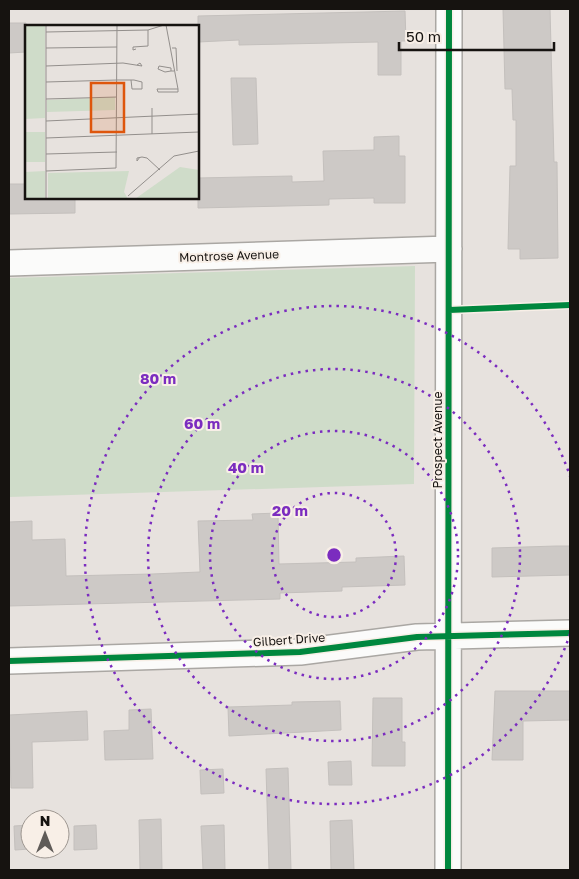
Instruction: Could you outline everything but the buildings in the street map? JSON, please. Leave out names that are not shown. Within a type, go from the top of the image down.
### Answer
[{"type":"street","name":"Prospect Avenue","points":[[448,870],[449,9]]},
{"type":"street","name":"Montrose Avenue","points":[[9,263],[449,249]]},
{"type":"street","name":"Gilbert Drive","points":[[9,661],[300,652],[417,636],[570,632]]},
{"type":"green space","points":[[415,266],[414,484],[9,497],[9,278]]},
{"type":"cycle path","points":[[448,870],[449,9]]},
{"type":"cycle path","points":[[449,310],[570,305]]},
{"type":"cycle path","points":[[9,661],[300,652],[417,637],[570,633]]}]
